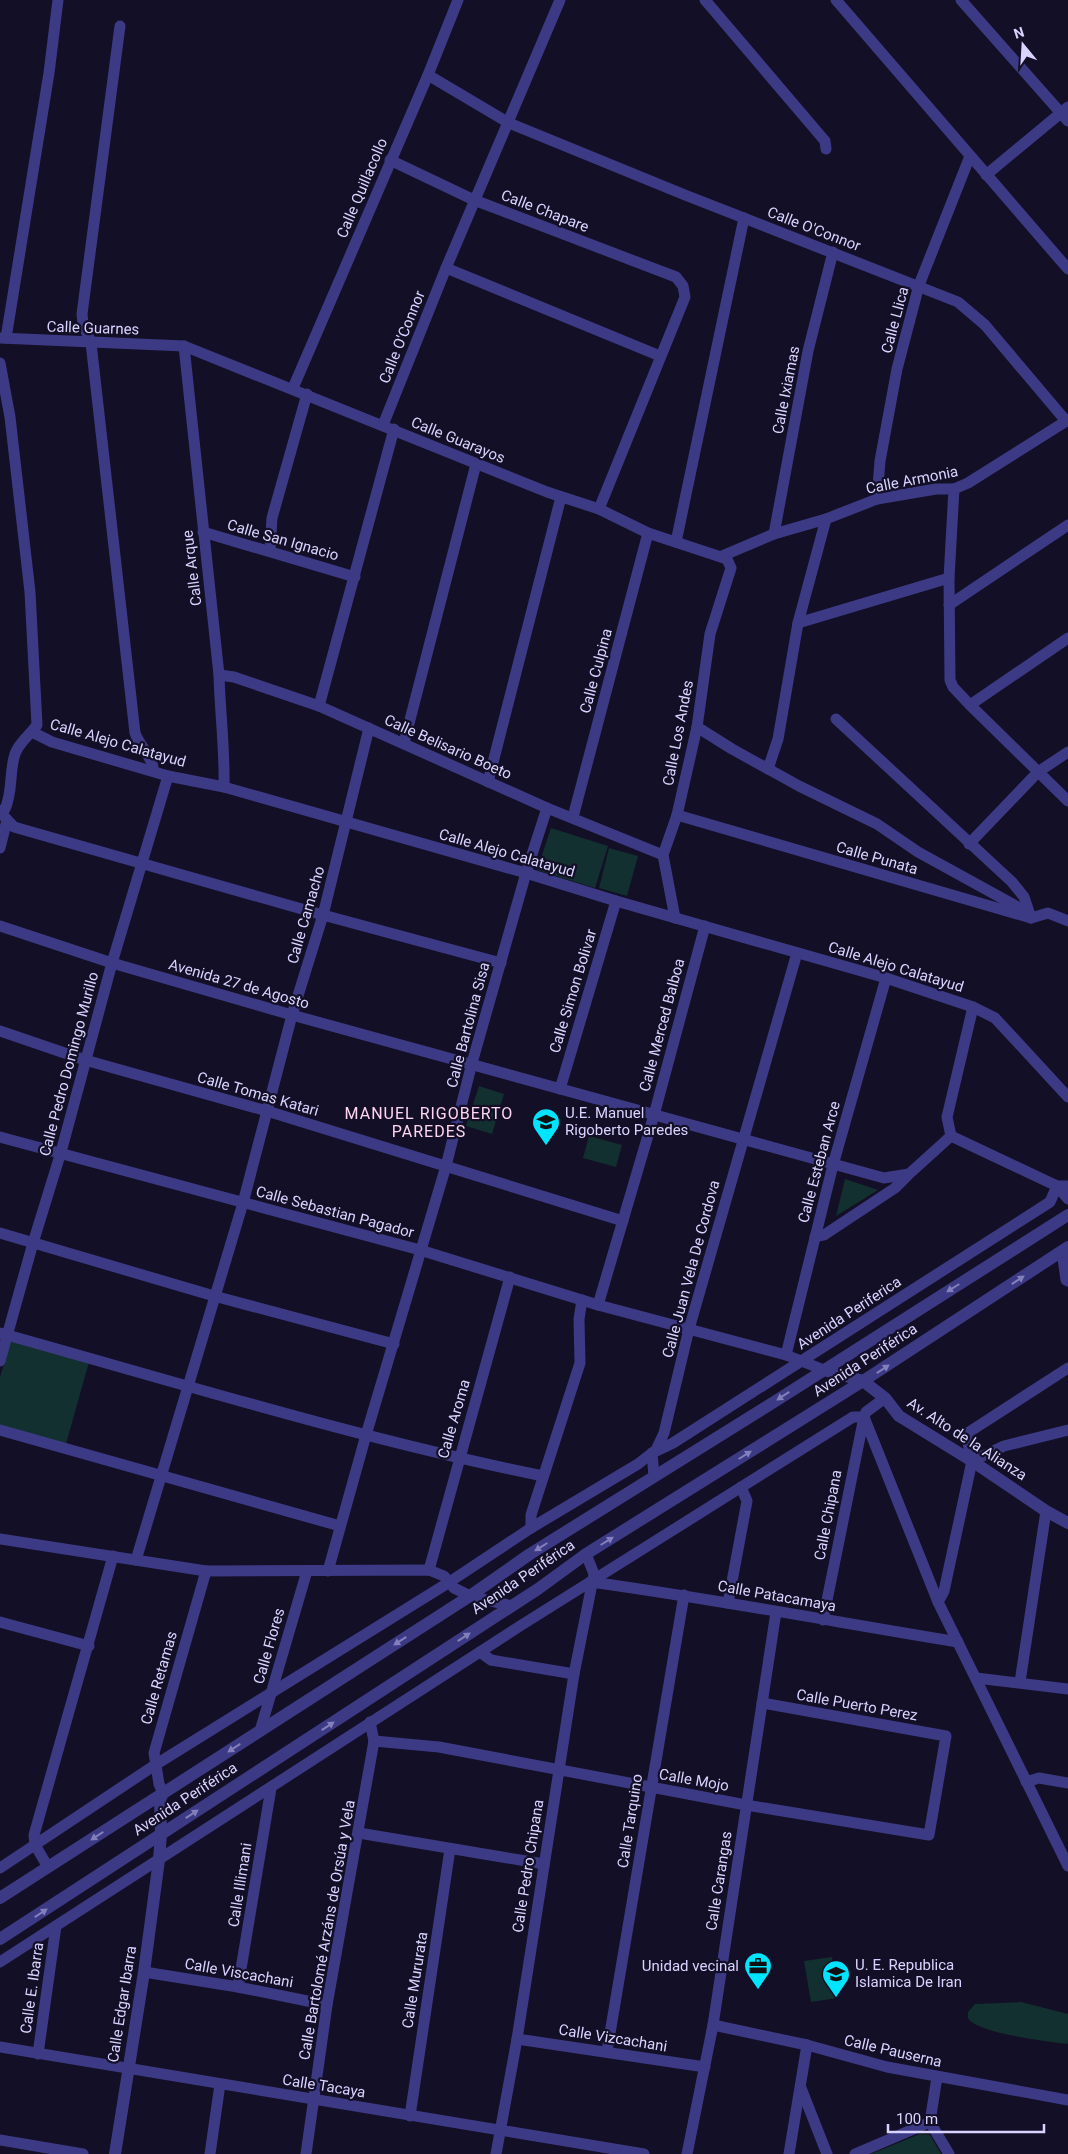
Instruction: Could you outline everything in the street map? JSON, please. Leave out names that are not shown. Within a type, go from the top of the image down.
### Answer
[{"type":"street","points":[[3,338],[49,73],[58,0]]},
{"type":"street","name":"Calle Quillacollo","points":[[293,388],[428,75],[458,0]]},
{"type":"street","name":"Calle O'Connor","points":[[383,425],[474,200],[509,123],[560,0]]},
{"type":"street","points":[[705,0],[825,141],[826,148]]},
{"type":"street","points":[[836,0],[1068,269]]},
{"type":"street","points":[[961,0],[1066,114],[986,175]]},
{"type":"street","points":[[120,26],[82,314],[83,324],[91,343],[134,733],[138,743],[152,761],[153,770]]},
{"type":"street","name":"Calle O'Connor","points":[[428,75],[509,123],[958,302],[985,325],[1067,421]]},
{"type":"street","name":"Calle Llica","points":[[877,500],[880,461],[897,369],[919,285],[970,156]]},
{"type":"street","name":"Calle Chapare","points":[[390,160],[474,200],[676,277],[685,291],[685,297],[660,356]]},
{"type":"street","points":[[676,542],[744,218]]},
{"type":"street","name":"Calle Ixiamas","points":[[774,534],[808,351],[833,252]]},
{"type":"street","points":[[446,268],[660,356],[599,508]]},
{"type":"street","name":"Calle Guarnes","points":[[3,338],[184,346]]},
{"type":"street","name":"Calle Guarayos","points":[[184,346],[293,388],[476,464],[561,496],[599,508],[648,533],[722,556]]},
{"type":"street","name":"Calle Arque","points":[[184,346],[219,675],[221,729],[225,764],[224,787]]},
{"type":"street","points":[[0,363],[10,417],[30,592],[37,725],[24,739],[16,752],[12,766],[9,800],[2,814],[0,848]]},
{"type":"street","points":[[270,551],[272,518],[307,394]]},
{"type":"street","name":"Calle Armonia","points":[[722,556],[774,534],[877,500],[936,489],[954,488],[968,483],[1067,421]]},
{"type":"street","points":[[319,706],[394,429]]},
{"type":"street","points":[[404,743],[476,464]]},
{"type":"street","points":[[954,488],[949,578],[950,680],[970,705],[1068,801]]},
{"type":"street","points":[[488,782],[561,496]]},
{"type":"street","points":[[768,769],[778,739],[798,622],[826,518]]},
{"type":"street","points":[[949,605],[1068,525]]},
{"type":"street","name":"Calle San Ignacio","points":[[203,532],[355,577]]},
{"type":"street","name":"Calle Culpina","points":[[573,817],[648,533]]},
{"type":"street","name":"Calle Los Andes","points":[[663,855],[677,815],[697,726],[710,634],[731,568],[727,559],[722,556]]},
{"type":"street","points":[[798,622],[949,578]]},
{"type":"street","points":[[970,705],[1068,638]]},
{"type":"street","name":"Calle Belisario Boeto","points":[[219,675],[234,677],[319,706],[547,808],[663,855]]},
{"type":"street","points":[[836,719],[1012,882],[1024,897],[1027,916]]},
{"type":"street","points":[[697,726],[768,769],[877,824],[918,852],[1016,906],[1027,916]]},
{"type":"street","name":"Calle Camacho","points":[[267,1111],[292,1015],[322,916],[347,823],[369,728]]},
{"type":"street","name":"Calle Alejo Calatayud","points":[[32,732],[52,742],[153,770],[168,776],[224,787],[526,873],[616,901],[886,978],[973,1007],[994,1018],[1068,1097]]},
{"type":"street","points":[[969,844],[1038,772],[1068,752]]},
{"type":"street","name":"Calle Pedro Domingo Murillo","points":[[0,1361],[4,1334],[60,1152],[112,963],[168,776]]},
{"type":"street","name":"Calle Bartolina Sisa","points":[[328,1571],[366,1435],[446,1166],[472,1063],[526,873],[547,808]]},
{"type":"street","points":[[2,814],[14,827],[322,916],[501,962]]},
{"type":"street","name":"Calle Punata","points":[[677,815],[1027,916],[1048,914],[1068,921]]},
{"type":"street","points":[[663,855],[675,918]]},
{"type":"street","name":"Calle Simon Bolivar","points":[[560,1089],[616,901]]},
{"type":"street","name":"Avenida 27 de Agosto","points":[[0,926],[112,963],[292,1015],[472,1063],[833,1165],[884,1178],[909,1174]]},
{"type":"street","name":"Calle Merced Balboa","points":[[598,1305],[654,1115],[705,926]]},
{"type":"street","name":"Calle Juan Vela De Cordova","points":[[0,1868],[155,1765],[448,1583],[530,1528],[638,1464],[652,1453],[661,1442],[664,1433],[689,1329],[796,953]]},
{"type":"street","name":"Calle Esteban Arce","points":[[786,1355],[833,1165],[886,978]]},
{"type":"street","points":[[951,1136],[947,1118],[973,1007]]},
{"type":"street","name":"Calle Tomas Katari","points":[[0,1031],[85,1060],[267,1111],[623,1221]]},
{"type":"street","points":[[136,1560],[243,1203],[267,1111]]},
{"type":"street","points":[[815,1238],[824,1235],[895,1188],[951,1136]]},
{"type":"street","points":[[951,1136],[1062,1186],[1068,1199]]},
{"type":"street","name":"Calle Sebastian Pagador","points":[[0,1137],[420,1250],[510,1276],[598,1305],[786,1355],[824,1370]]},
{"type":"street","name":"Avenida Periferica","points":[[652,1453],[673,1443],[1050,1202],[1062,1186]]},
{"type":"street","name":"Avenida Periférica","points":[[0,1898],[470,1596],[530,1554],[1068,1215]]},
{"type":"street","points":[[0,1234],[214,1296],[394,1344]]},
{"type":"street","points":[[1065,1249],[1066,1280],[1068,1282]]},
{"type":"street","name":"Avenida Periférica","points":[[0,1939],[512,1606],[586,1554],[863,1381],[1065,1249]]},
{"type":"street","name":"Calle Aroma","points":[[428,1570],[510,1276]]},
{"type":"street","points":[[530,1528],[531,1515],[580,1363],[579,1319],[582,1300]]},
{"type":"street","points":[[4,1334],[366,1435],[459,1459],[544,1476]]},
{"type":"street","points":[[938,1602],[944,1591],[972,1461],[966,1434],[1068,1368]]},
{"type":"street","name":"Av. Alto de la Alianza","points":[[824,1370],[863,1381],[885,1398],[899,1416],[1068,1523]]},
{"type":"street","points":[[885,1398],[866,1412],[864,1417],[938,1602],[1068,1866]]},
{"type":"street","points":[[0,1962],[370,1722],[741,1487],[853,1417],[864,1417]]},
{"type":"street","name":"Calle Chipana","points":[[823,1620],[864,1417]]},
{"type":"street","points":[[0,1430],[340,1526]]},
{"type":"street","points":[[972,1461],[1004,1446],[1065,1434]]},
{"type":"street","points":[[652,1453],[654,1476]]},
{"type":"street","points":[[728,1603],[747,1501],[741,1487]]},
{"type":"street","points":[[1020,1682],[1046,1510]]},
{"type":"street","points":[[0,1539],[206,1571],[428,1570],[444,1576],[448,1583],[470,1596],[512,1606]]},
{"type":"street","name":"Calle Pedro Chipana","points":[[496,2154],[517,2039],[574,1674],[594,1574],[586,1554]]},
{"type":"street","points":[[48,1867],[35,1845],[35,1829],[89,1646],[113,1556]]},
{"type":"street","name":"Calle Retamas","points":[[163,1793],[155,1765],[154,1753],[206,1571]]},
{"type":"street","name":"Calle Flores","points":[[260,1730],[307,1571]]},
{"type":"street","name":"Calle Patacamaya","points":[[591,1582],[684,1595],[958,1642]]},
{"type":"street","name":"Calle Tarquino","points":[[607,2051],[684,1595]]},
{"type":"street","name":"Calle Carangas","points":[[687,2154],[713,2025],[776,1612]]},
{"type":"street","points":[[0,1622],[89,1646]]},
{"type":"street","points":[[480,1652],[486,1658],[492,1660],[574,1674]]},
{"type":"street","points":[[976,1678],[1068,1689]]},
{"type":"street","name":"Calle Puerto Perez","points":[[762,1704],[946,1736]]},
{"type":"street","points":[[370,1722],[374,1741]]},
{"type":"street","name":"Calle Mojo","points":[[374,1741],[439,1747],[746,1805],[929,1835],[946,1736]]},
{"type":"street","name":"Calle Bartolomé Arzáns de Orsúa y Vela","points":[[306,2154],[327,2006],[374,1741]]},
{"type":"street","points":[[1026,1782],[1039,1778],[1068,1783]]},
{"type":"street","name":"Calle Illimani","points":[[238,1987],[271,1788]]},
{"type":"street","name":"Calle Edgar Ibarra","points":[[114,2154],[144,1972],[162,1834],[159,1811],[163,1793]]},
{"type":"street","points":[[358,1832],[544,1864]]},
{"type":"street","name":"Calle Mururata","points":[[410,2116],[450,1849]]},
{"type":"street","name":"Calle E. Ibarra","points":[[38,2054],[56,1926]]},
{"type":"street","name":"Calle Viscachani","points":[[144,1972],[238,1987],[327,2006]]},
{"type":"street","name":"Calle Pauserna","points":[[713,2025],[808,2045],[863,2061],[937,2077],[1068,2100]]},
{"type":"street","name":"Calle Vizcachani","points":[[517,2039],[705,2067]]},
{"type":"street","points":[[790,2154],[808,2045]]},
{"type":"street","name":"Calle Tacaya","points":[[0,2047],[500,2131],[591,2150],[644,2154]]},
{"type":"street","points":[[937,2077],[930,2122],[949,2154]]},
{"type":"street","points":[[210,2154],[220,2084]]},
{"type":"street","points":[[801,2088],[827,2154]]},
{"type":"street","points":[[855,2154],[930,2122]]},
{"type":"street","points":[[0,2140],[83,2154]]},
{"type":"green space","points":[[551,828],[608,846],[595,888],[537,870]]},
{"type":"green space","points":[[609,848],[638,856],[627,896],[599,888]]},
{"type":"green space","points":[[479,1086],[504,1094],[492,1134],[466,1126]]},
{"type":"green space","points":[[589,1136],[622,1145],[616,1167],[583,1158]]},
{"type":"green space","points":[[845,1179],[878,1190],[836,1216]]},
{"type":"green space","points":[[11,1340],[89,1362],[66,1444],[0,1425],[0,1377]]},
{"type":"green space","points":[[832,1957],[838,1998],[811,2002],[804,1961]]},
{"type":"green space","points":[[1021,2002],[1068,2014],[1068,2044],[998,2032],[984,2028],[968,2018],[968,2012],[975,2004]]},
{"type":"green space","points":[[920,2134],[930,2135],[941,2154],[871,2154]]},
{"type":"place","name":"U.E. Manuel Rigoberto Paredes","points":[[546,1146]]},
{"type":"place","name":"Unidad vecinal","points":[[758,1990]]},
{"type":"place","name":"U. E. Republica Islamica De Iran","points":[[836,1998]]},
{"type":"district","name":"MANUEL RIGOBERTO PAREDES","points":[[429,1122]]}]
